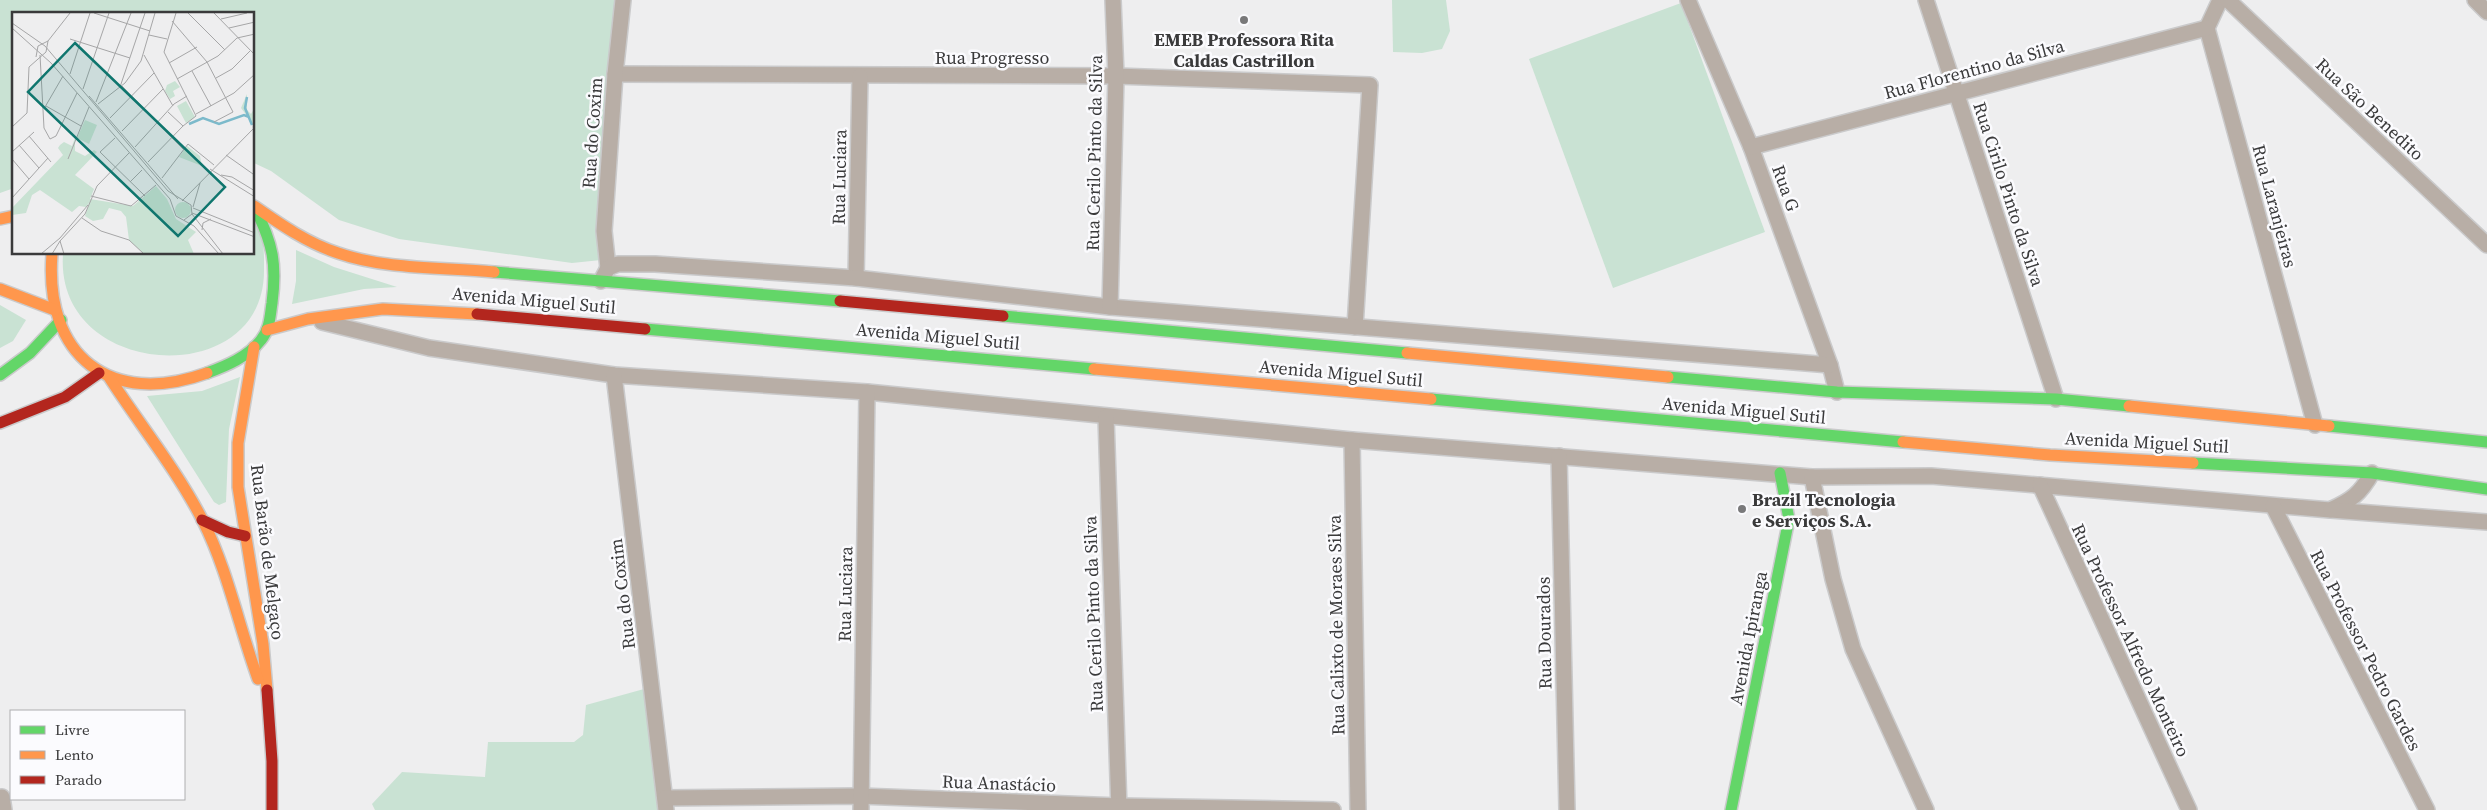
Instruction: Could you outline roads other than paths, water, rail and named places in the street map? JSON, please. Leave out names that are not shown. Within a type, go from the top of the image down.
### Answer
[{"type":"main road","name":"Avenida Miguel Sutil","points":[[255,207],[302,236],[327,249],[351,257],[1837,392],[2056,399],[2487,442]]},
{"type":"main road","name":"Avenida Miguel Sutil","points":[[255,208],[272,239],[277,275],[267,330],[308,319],[383,309],[457,312],[2050,455],[2372,473],[2487,489]]},
{"type":"main road","name":"Rua Barão de Melgaço","points":[[52,255],[50,276],[58,315],[71,342],[88,363],[104,375],[172,470],[202,520],[220,558],[247,649],[267,702]]},
{"type":"main road","points":[[0,289],[58,315],[30,353],[0,375]]},
{"type":"main road","points":[[0,423],[62,400],[104,375],[145,384],[170,383],[207,375],[238,359],[254,347],[267,330]]},
{"type":"main road","name":"Rua Barão de Melgaço","points":[[254,347],[238,443],[238,486],[263,644],[272,761],[272,810]]},
{"type":"main road","name":"Avenida Ipiranga","points":[[1732,808],[1789,519],[1780,473]]},
{"type":"main road","points":[[202,520],[228,532],[245,536]]},
{"type":"street","name":"Rua do Coxim","points":[[608,268],[604,231],[615,74],[623,0]]},
{"type":"street","name":"Rua Cerilo Pinto da Silva","points":[[1110,307],[1116,76],[1113,0]]},
{"type":"street","name":"Rua G","points":[[1688,0],[1751,147],[1830,365],[1837,392]]},
{"type":"street","name":"Rua Cirilo Pinto da Silva","points":[[1926,0],[2056,399]]},
{"type":"street","points":[[2207,28],[2220,0]]},
{"type":"street","name":"Rua São Benedito","points":[[2228,0],[2487,246]]},
{"type":"street","points":[[2475,0],[2487,12]]},
{"type":"street","name":"Rua Florentino da Silva","points":[[1751,147],[2207,28]]},
{"type":"street","name":"Rua Laranjeiras","points":[[2207,28],[2315,425]]},
{"type":"street","name":"Rua Progresso","points":[[615,74],[1116,76],[1370,85],[1355,327]]},
{"type":"street","name":"Rua Luciara","points":[[856,278],[860,76]]},
{"type":"street","points":[[608,268],[618,264],[655,264],[856,278],[1110,307],[1830,365]]},
{"type":"street","name":"Avenida Miguel Sutil","points":[[601,281],[608,268]]},
{"type":"street","name":"Avenida Miguel Sutil","points":[[308,319],[429,348],[614,374],[867,392],[1352,440],[1812,477],[1931,476],[2272,506],[2487,522]]},
{"type":"street","name":"Rua do Coxim","points":[[614,374],[665,804]]},
{"type":"street","name":"Rua Luciara","points":[[861,803],[867,392]]},
{"type":"street","name":"Rua Cerilo Pinto da Silva","points":[[1106,417],[1119,808]]},
{"type":"street","name":"Rua Calixto de Moraes Silva","points":[[1352,440],[1358,810]]},
{"type":"street","name":"Rua Dourados","points":[[1559,456],[1567,810]]},
{"type":"street","points":[[2330,510],[2351,500],[2364,486],[2372,473]]},
{"type":"street","points":[[1812,477],[1833,579],[1854,649],[1926,810]]},
{"type":"street","name":"Rua Professor Alfredo Monteiro","points":[[2040,485],[2188,810]]},
{"type":"street","name":"Rua Professor Pedro Gardes","points":[[2272,506],[2427,810]]},
{"type":"street","name":"Rua Anastácio","points":[[665,804],[861,803],[1333,810]]},
{"type":"place","name":"EMEB Professora Rita Caldas Castrillon","points":[[1244,20]]},
{"type":"place","name":"Brazil Tecnologia e Serviços S.A.","points":[[1742,509]]}]
